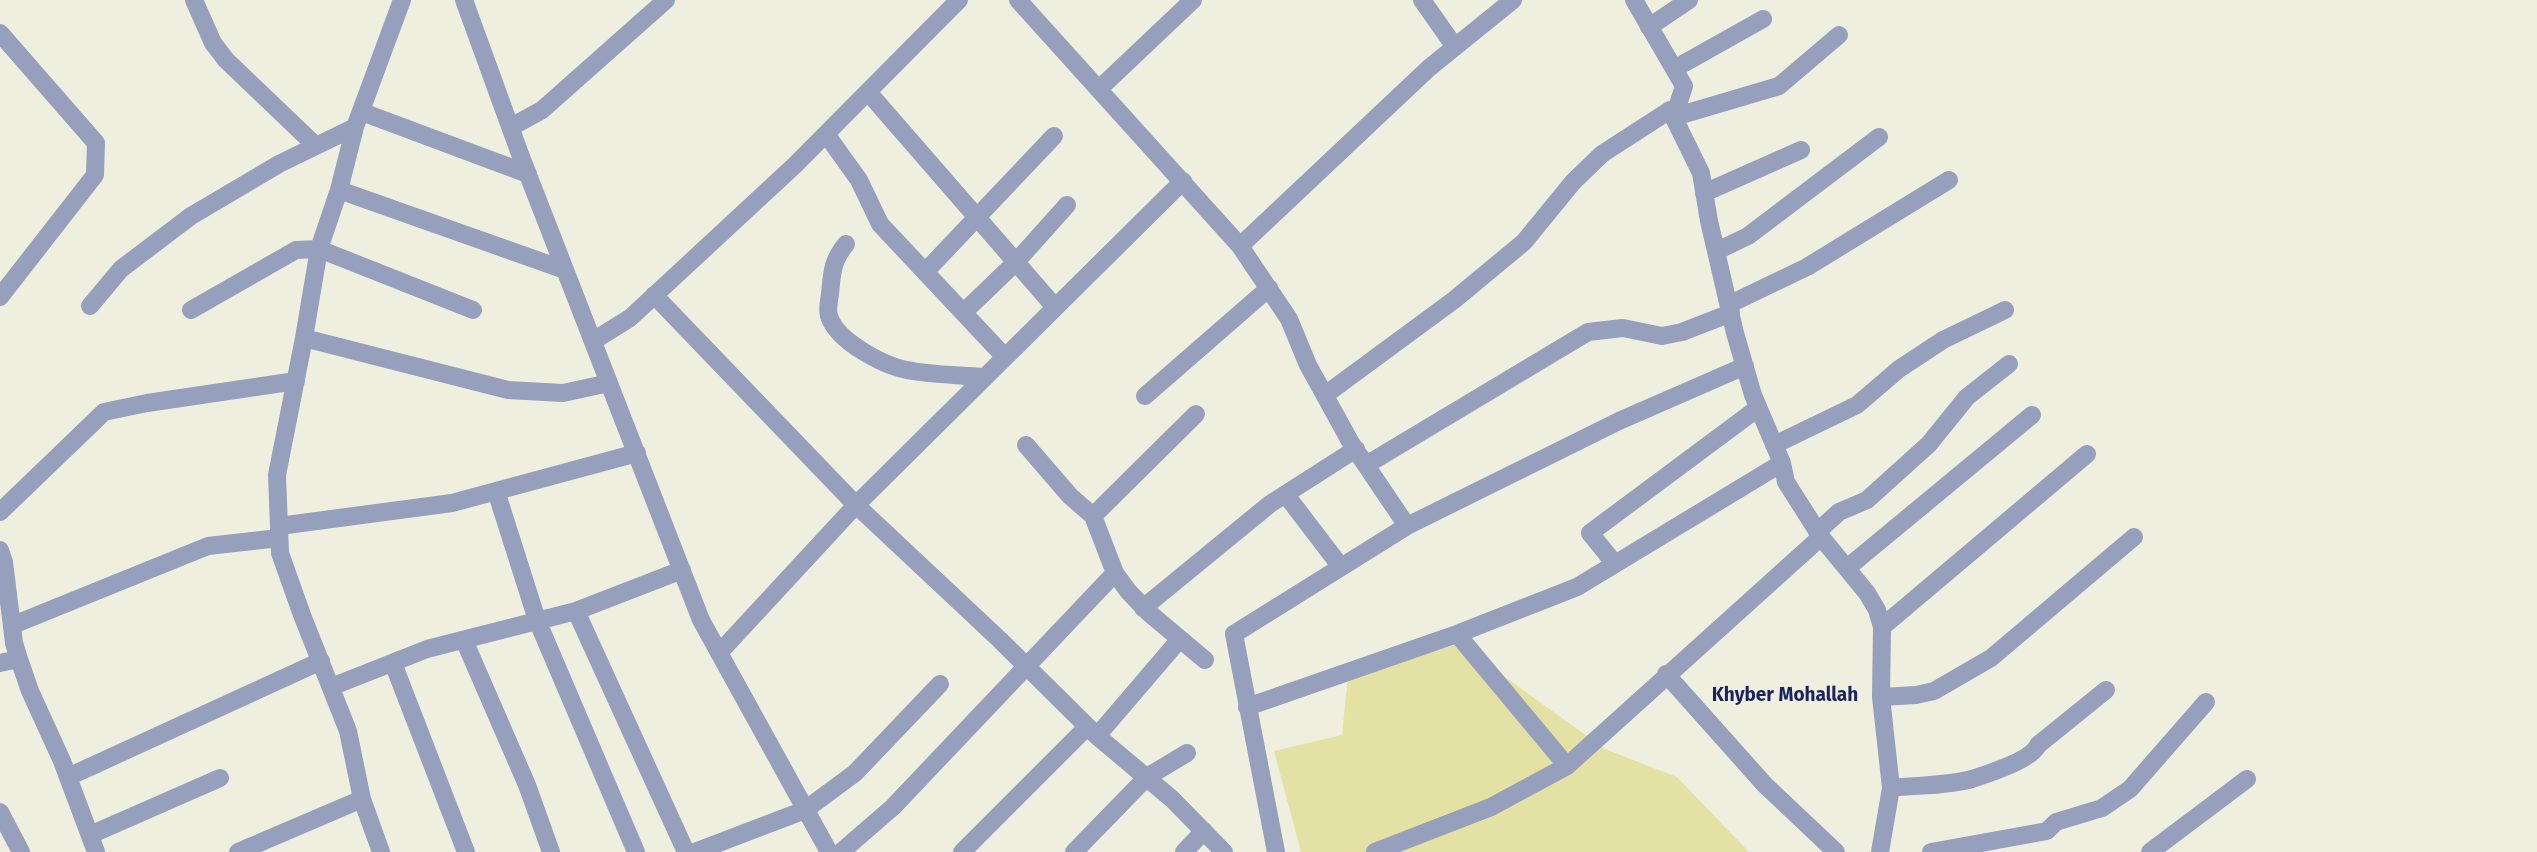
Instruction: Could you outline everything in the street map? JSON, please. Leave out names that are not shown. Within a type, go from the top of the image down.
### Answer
[{"type":"street","points":[[194,0],[213,43],[226,60],[316,146]]},
{"type":"street","points":[[381,852],[362,799],[348,731],[281,553],[277,475],[319,249],[339,190],[358,119],[401,0]]},
{"type":"street","points":[[464,0],[528,174],[701,620],[829,852]]},
{"type":"street","points":[[511,127],[542,110],[666,0]]},
{"type":"street","points":[[593,341],[630,318],[826,134],[960,0]]},
{"type":"street","points":[[1018,0],[1240,246],[1289,318],[1308,365],[1325,395],[1361,457],[1407,526]]},
{"type":"street","points":[[1099,89],[1193,0]]},
{"type":"street","points":[[1240,246],[1429,68],[1513,0]]},
{"type":"street","points":[[1634,0],[1684,86],[1674,117]]},
{"type":"street","points":[[1649,27],[1689,0]]},
{"type":"street","points":[[1425,1],[1455,47]]},
{"type":"street","points":[[1674,69],[1763,19]]},
{"type":"street","points":[[0,33],[96,143],[95,176],[0,297]]},
{"type":"street","points":[[1674,117],[1779,86],[1839,35]]},
{"type":"street","points":[[868,92],[1054,306]]},
{"type":"street","points":[[1325,395],[1454,300],[1524,242],[1573,181],[1602,154],[1670,110],[1701,173],[1745,366],[1758,408],[1782,463],[1786,482],[1819,534],[1867,593],[1877,610],[1882,627],[1881,697],[1891,788],[1880,852]]},
{"type":"street","points":[[90,306],[121,269],[191,216],[279,164],[316,146],[358,119]]},
{"type":"street","points":[[358,119],[528,174]]},
{"type":"street","points":[[826,134],[859,180],[880,224],[1004,356]]},
{"type":"street","points":[[926,271],[1054,136]]},
{"type":"street","points":[[1717,251],[1748,236],[1879,138]]},
{"type":"street","points":[[1704,192],[1801,150]]},
{"type":"street","points":[[1143,608],[1286,495],[1361,457],[1588,332],[1623,328],[1662,336],[1682,332],[1807,267],[1950,180]]},
{"type":"street","points":[[719,653],[856,505],[1183,181]]},
{"type":"street","points":[[339,190],[565,270]]},
{"type":"street","points":[[964,312],[1016,262],[1067,205]]},
{"type":"street","points":[[846,244],[835,258],[828,314],[834,326],[847,339],[897,368],[983,377]]},
{"type":"street","points":[[191,310],[296,250],[319,249],[472,310]]},
{"type":"street","points":[[1145,396],[1269,288]]},
{"type":"street","points":[[654,295],[856,505],[1092,731],[1172,799],[1224,852]]},
{"type":"street","points":[[1774,445],[1857,405],[1899,369],[1943,340],[2004,310]]},
{"type":"street","points":[[304,338],[508,390],[563,393],[610,383]]},
{"type":"street","points":[[1375,852],[1490,807],[1567,766],[1819,534],[1839,512],[1867,500],[1929,444],[1967,397],[2009,364]]},
{"type":"street","points":[[1276,852],[1234,634],[1407,526],[1619,421],[1745,366]]},
{"type":"street","points":[[0,512],[104,412],[296,381]]},
{"type":"street","points":[[1615,564],[1590,533],[1758,408]]},
{"type":"street","points":[[1093,516],[1196,414]]},
{"type":"street","points":[[1847,568],[2032,415]]},
{"type":"street","points":[[1026,445],[1069,496],[1093,516],[1115,573],[1143,608],[1205,660]]},
{"type":"street","points":[[13,625],[208,546],[452,503],[637,453]]},
{"type":"street","points":[[1882,627],[2087,454]]},
{"type":"street","points":[[1247,707],[1457,634],[1577,587],[1782,463]]},
{"type":"street","points":[[496,491],[537,620],[636,852]]},
{"type":"street","points":[[1286,495],[1341,568]]},
{"type":"street","points":[[1881,697],[1934,691],[1992,658],[2134,537]]},
{"type":"street","points":[[0,550],[5,562],[19,659],[93,844],[220,778]]},
{"type":"street","points":[[331,687],[427,649],[576,611],[682,570]]},
{"type":"street","points":[[841,852],[893,807],[1115,573]]},
{"type":"street","points":[[576,611],[686,852]]},
{"type":"street","points":[[1457,634],[1567,766]]},
{"type":"street","points":[[962,852],[1092,731],[1180,639]]},
{"type":"street","points":[[464,640],[527,785],[551,852]]},
{"type":"street","points":[[0,663],[19,659]]},
{"type":"street","points":[[68,777],[321,661]]},
{"type":"street","points":[[393,663],[466,852]]},
{"type":"street","points":[[1666,674],[1765,785],[1836,852]]},
{"type":"street","points":[[695,852],[805,810],[855,773],[940,684]]},
{"type":"street","points":[[1891,788],[1970,779],[2017,762],[2106,690]]},
{"type":"street","points":[[1931,852],[2047,831],[2056,822],[2102,808],[2130,789],[2206,702]]},
{"type":"street","points":[[1074,852],[1147,777],[1187,753]]},
{"type":"street","points":[[2150,852],[2247,779]]},
{"type":"street","points":[[238,852],[362,799]]},
{"type":"street","points":[[0,813],[21,852]]},
{"type":"street","points":[[1184,852],[1204,831]]},
{"type":"shaded area","points":[[1459,644],[1605,749],[1677,777],[1749,852],[1301,852],[1274,751],[1342,735],[1348,676]]},
{"type":"district","name":"Khyber Mohallah","points":[[1785,696]]}]
